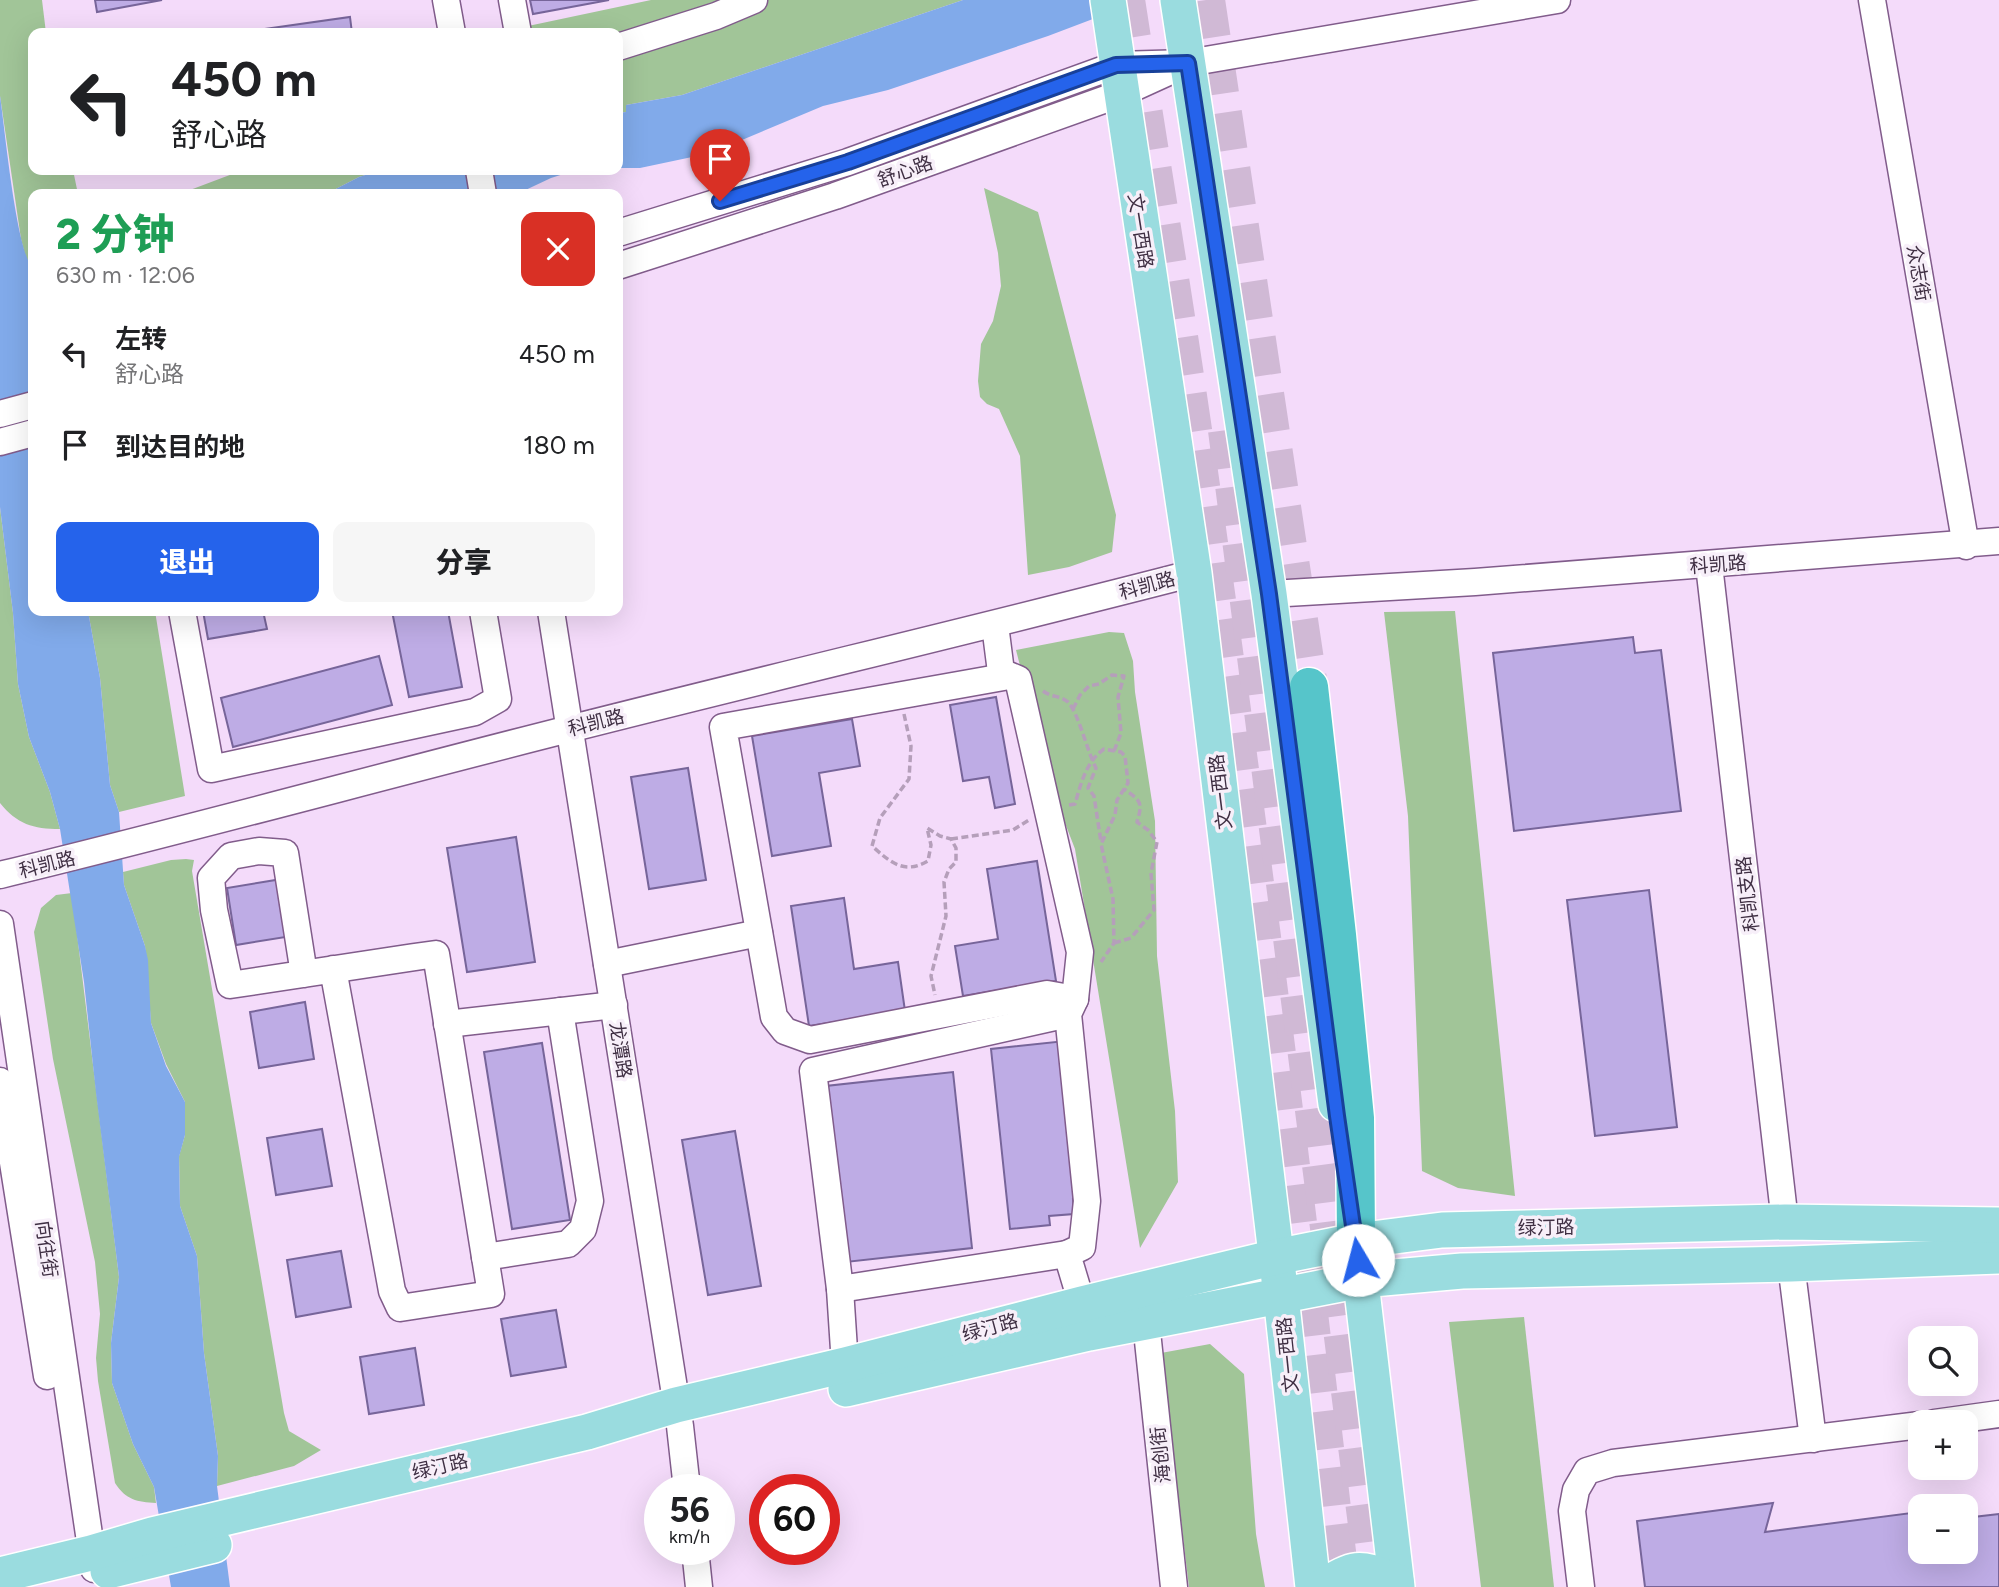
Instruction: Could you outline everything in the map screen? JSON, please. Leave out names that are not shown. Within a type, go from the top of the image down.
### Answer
[{"type":"highway","points":[[1309,687],[1355,1118],[1356,1241]]},
{"type":"main road","points":[[1178,2],[1269,594],[1356,1241],[1397,1584],[1357,1569],[1346,1572],[1322,1587]]},
{"type":"main road","name":"文一西路","points":[[1109,10],[1194,573],[1281,1296],[1313,1587]]},
{"type":"main road","name":"绿汀路","points":[[678,1416],[845,1365],[1082,1304],[1276,1257],[1356,1241],[1442,1230],[1785,1222],[1999,1224]]},
{"type":"main road","name":"绿汀路","points":[[0,1575],[86,1566],[587,1432],[1361,1280],[1462,1271],[1791,1264],[1999,1256]]},
{"type":"main road","name":"绿汀路","points":[[46,1587],[86,1566]]},
{"type":"street","points":[[446,0],[451,28]]},
{"type":"street","points":[[512,0],[517,28]]},
{"type":"street","points":[[623,45],[716,16],[754,0]]},
{"type":"street","name":"舒心路","points":[[623,231],[1118,79],[1188,63],[1557,0]]},
{"type":"street","name":"众志街","points":[[1872,0],[1966,546]]},
{"type":"street","name":"舒心路","points":[[623,264],[835,196],[1118,79]]},
{"type":"street","points":[[0,414],[28,406]]},
{"type":"street","points":[[0,442],[28,434]]},
{"type":"street","name":"科凯路","points":[[1269,594],[1475,582],[1966,546],[1999,541]]},
{"type":"street","name":"科凯支路","points":[[1709,565],[1785,1222]]},
{"type":"street","name":"科凯路","points":[[0,875],[1194,573]]},
{"type":"street","points":[[183,616],[211,769],[475,712],[498,699],[483,616]]},
{"type":"street","name":"龙潭路","points":[[552,616],[685,1474]]},
{"type":"street","points":[[995,625],[1001,673],[1013,677]]},
{"type":"street","points":[[1013,677],[723,727],[759,933],[774,1017],[785,1031],[810,1040],[1047,994],[1071,1007]]},
{"type":"street","points":[[840,1289],[1067,1254],[1082,1247],[1087,1201],[1071,1007],[1080,952],[1048,810],[1013,677]]},
{"type":"street","points":[[304,974],[285,853],[259,851],[231,856],[211,878],[214,910],[230,985],[333,970],[436,954],[491,1294],[400,1308],[392,1291],[333,970]]},
{"type":"street","name":"向往街","points":[[0,924],[86,1566]]},
{"type":"street","points":[[607,964],[759,933]]},
{"type":"street","points":[[447,1024],[614,1005]]},
{"type":"street","points":[[845,1365],[840,1289],[813,1071],[1071,1007]]},
{"type":"street","points":[[485,1256],[568,1244],[583,1229],[590,1201],[560,1011]]},
{"type":"street","name":"向往街","points":[[0,1081],[86,1566]]},
{"type":"street","points":[[1067,1254],[1082,1304]]},
{"type":"street","points":[[1791,1264],[1813,1438]]},
{"type":"street","name":"海创街","points":[[1146,1322],[1174,1587]]},
{"type":"street","points":[[1978,1417],[1999,1414]]},
{"type":"street","points":[[1581,1587],[1572,1511],[1576,1490],[1587,1471],[1613,1463],[1908,1426]]},
{"type":"street","points":[[697,1565],[699,1587]]},
{"type":"path","points":[[1073,709],[1080,695],[1089,686],[1100,684],[1112,675],[1124,676],[1118,697],[1121,733],[1114,751]]},
{"type":"path","points":[[1013,677],[1038,687],[1048,695],[1065,699],[1073,709],[1096,768],[1088,788],[1094,796],[1113,899],[1114,943],[1095,970]]},
{"type":"path","points":[[899,695],[911,746],[909,779],[880,818],[873,846],[893,865],[919,867],[928,861],[931,845],[927,828],[951,839],[1013,830],[1048,810],[1075,804],[1091,760],[1104,749],[1121,752],[1125,756],[1128,783],[1101,844]]},
{"type":"path","points":[[1114,943],[1131,938],[1154,910],[1151,873],[1157,842],[1148,830],[1137,822],[1141,808],[1139,799],[1124,789]]},
{"type":"path","points":[[939,1015],[931,976],[946,916],[944,882],[949,869],[956,862],[956,848],[951,839]]},
{"type":"green space","points":[[0,0],[42,0],[45,28],[28,28],[28,175],[74,175],[77,189],[28,189],[28,264],[21,239],[0,96]]},
{"type":"green space","points":[[651,0],[963,0],[682,95],[626,105],[626,112],[623,112],[623,28],[519,28]]},
{"type":"green space","points":[[230,175],[365,175],[336,189],[193,189]]},
{"type":"green space","points":[[984,188],[1038,212],[1116,515],[1112,552],[1069,567],[1028,575],[1020,456],[999,409],[987,404],[980,397],[978,381],[981,344],[993,321],[1001,286],[998,253]]},
{"type":"green space","points":[[0,507],[13,613],[18,684],[29,737],[50,792],[60,829],[26,824],[0,803]]},
{"type":"green space","points":[[1455,611],[1515,1196],[1458,1188],[1422,1171],[1408,816],[1384,612]]},
{"type":"green space","points":[[89,616],[156,616],[185,796],[119,812],[110,785],[100,678]]},
{"type":"green space","points":[[1109,632],[1124,633],[1133,661],[1135,692],[1155,821],[1157,956],[1175,1111],[1178,1182],[1140,1248],[1075,849],[1050,784],[1016,650]]},
{"type":"green space","points":[[186,859],[194,860],[192,871],[284,1413],[289,1431],[321,1450],[294,1466],[217,1486],[218,1456],[204,1353],[197,1256],[180,1206],[179,1156],[185,1135],[185,1102],[166,1064],[151,1023],[145,946],[124,885],[123,872]]},
{"type":"green space","points":[[72,893],[119,1277],[111,1343],[112,1383],[133,1444],[154,1487],[156,1503],[132,1499],[115,1483],[98,1381],[96,1358],[100,1314],[95,1262],[53,1059],[34,932],[41,908],[56,895]]},
{"type":"green space","points":[[1524,1317],[1554,1587],[1481,1587],[1449,1322]]},
{"type":"green space","points":[[1210,1344],[1244,1374],[1256,1534],[1265,1587],[1189,1587],[1161,1353]]},
{"type":"water","points":[[963,0],[1143,0],[1048,36],[888,90],[823,106],[711,153],[640,168],[623,168],[623,112],[626,112],[626,105],[682,95]]},
{"type":"water","points":[[0,96],[16,215],[28,259],[28,616],[89,616],[100,678],[110,785],[119,812],[124,885],[148,960],[151,1023],[166,1066],[185,1102],[185,1135],[179,1157],[180,1206],[197,1256],[204,1353],[218,1456],[217,1486],[230,1587],[171,1587],[154,1487],[133,1444],[112,1383],[111,1343],[119,1277],[84,982],[60,829],[50,792],[29,737],[18,684],[13,613],[0,507]]},
{"type":"water","points":[[560,175],[528,189],[336,189],[359,177]]},
{"type":"building","points":[[95,0],[162,0],[97,12]]},
{"type":"building","points":[[530,0],[609,0],[533,14]]},
{"type":"building","points":[[350,17],[351,28],[272,28]]},
{"type":"building","points":[[204,616],[264,616],[267,629],[208,639]]},
{"type":"building","points":[[393,616],[449,616],[462,687],[409,697]]},
{"type":"building","points":[[1633,637],[1635,653],[1661,650],[1681,811],[1514,831],[1493,653]]},
{"type":"building","points":[[379,656],[392,705],[233,747],[221,698]]},
{"type":"building","points":[[996,697],[1015,804],[995,808],[989,777],[963,781],[950,705]]},
{"type":"building","points":[[852,719],[860,766],[819,773],[831,846],[772,856],[752,736]]},
{"type":"building","points":[[688,768],[706,880],[649,889],[631,777]]},
{"type":"building","points":[[516,837],[535,962],[467,972],[447,848]]},
{"type":"building","points":[[1037,861],[1056,981],[963,996],[955,946],[998,939],[987,869]]},
{"type":"building","points":[[282,879],[292,936],[236,945],[227,888]]},
{"type":"building","points":[[1649,890],[1677,1127],[1595,1136],[1567,900]]},
{"type":"building","points":[[844,898],[854,969],[898,962],[905,1011],[809,1026],[791,906]]},
{"type":"building","points":[[305,1002],[314,1059],[259,1068],[250,1012]]},
{"type":"building","points":[[1065,1041],[1082,1201],[1073,1199],[1074,1214],[1049,1216],[1050,1225],[1010,1229],[991,1049]]},
{"type":"building","points":[[542,1043],[570,1220],[512,1229],[484,1052]]},
{"type":"building","points":[[953,1072],[972,1248],[846,1262],[826,1086]]},
{"type":"building","points":[[322,1129],[332,1186],[276,1195],[267,1138]]},
{"type":"building","points":[[735,1131],[761,1286],[708,1295],[682,1140]]},
{"type":"building","points":[[341,1251],[351,1307],[296,1317],[287,1260]]},
{"type":"building","points":[[556,1310],[566,1367],[511,1376],[501,1319]]},
{"type":"building","points":[[415,1348],[424,1405],[369,1414],[360,1357]]},
{"type":"building","points":[[1773,1503],[1765,1532],[1908,1513],[1908,1564],[1978,1564],[1978,1516],[1999,1514],[1999,1587],[1645,1587],[1637,1521]]},
{"type":"tunnel","points":[[1126,0],[1185,376],[1233,719],[1341,1587]]},
{"type":"tunnel","points":[[1206,0],[1309,687]]},
{"type":"tunnel","points":[[1227,430],[1375,1587]]},
{"type":"route","points":[[720,201],[848,162],[1116,65],[1188,63],[1269,594],[1358,1260]]}]
